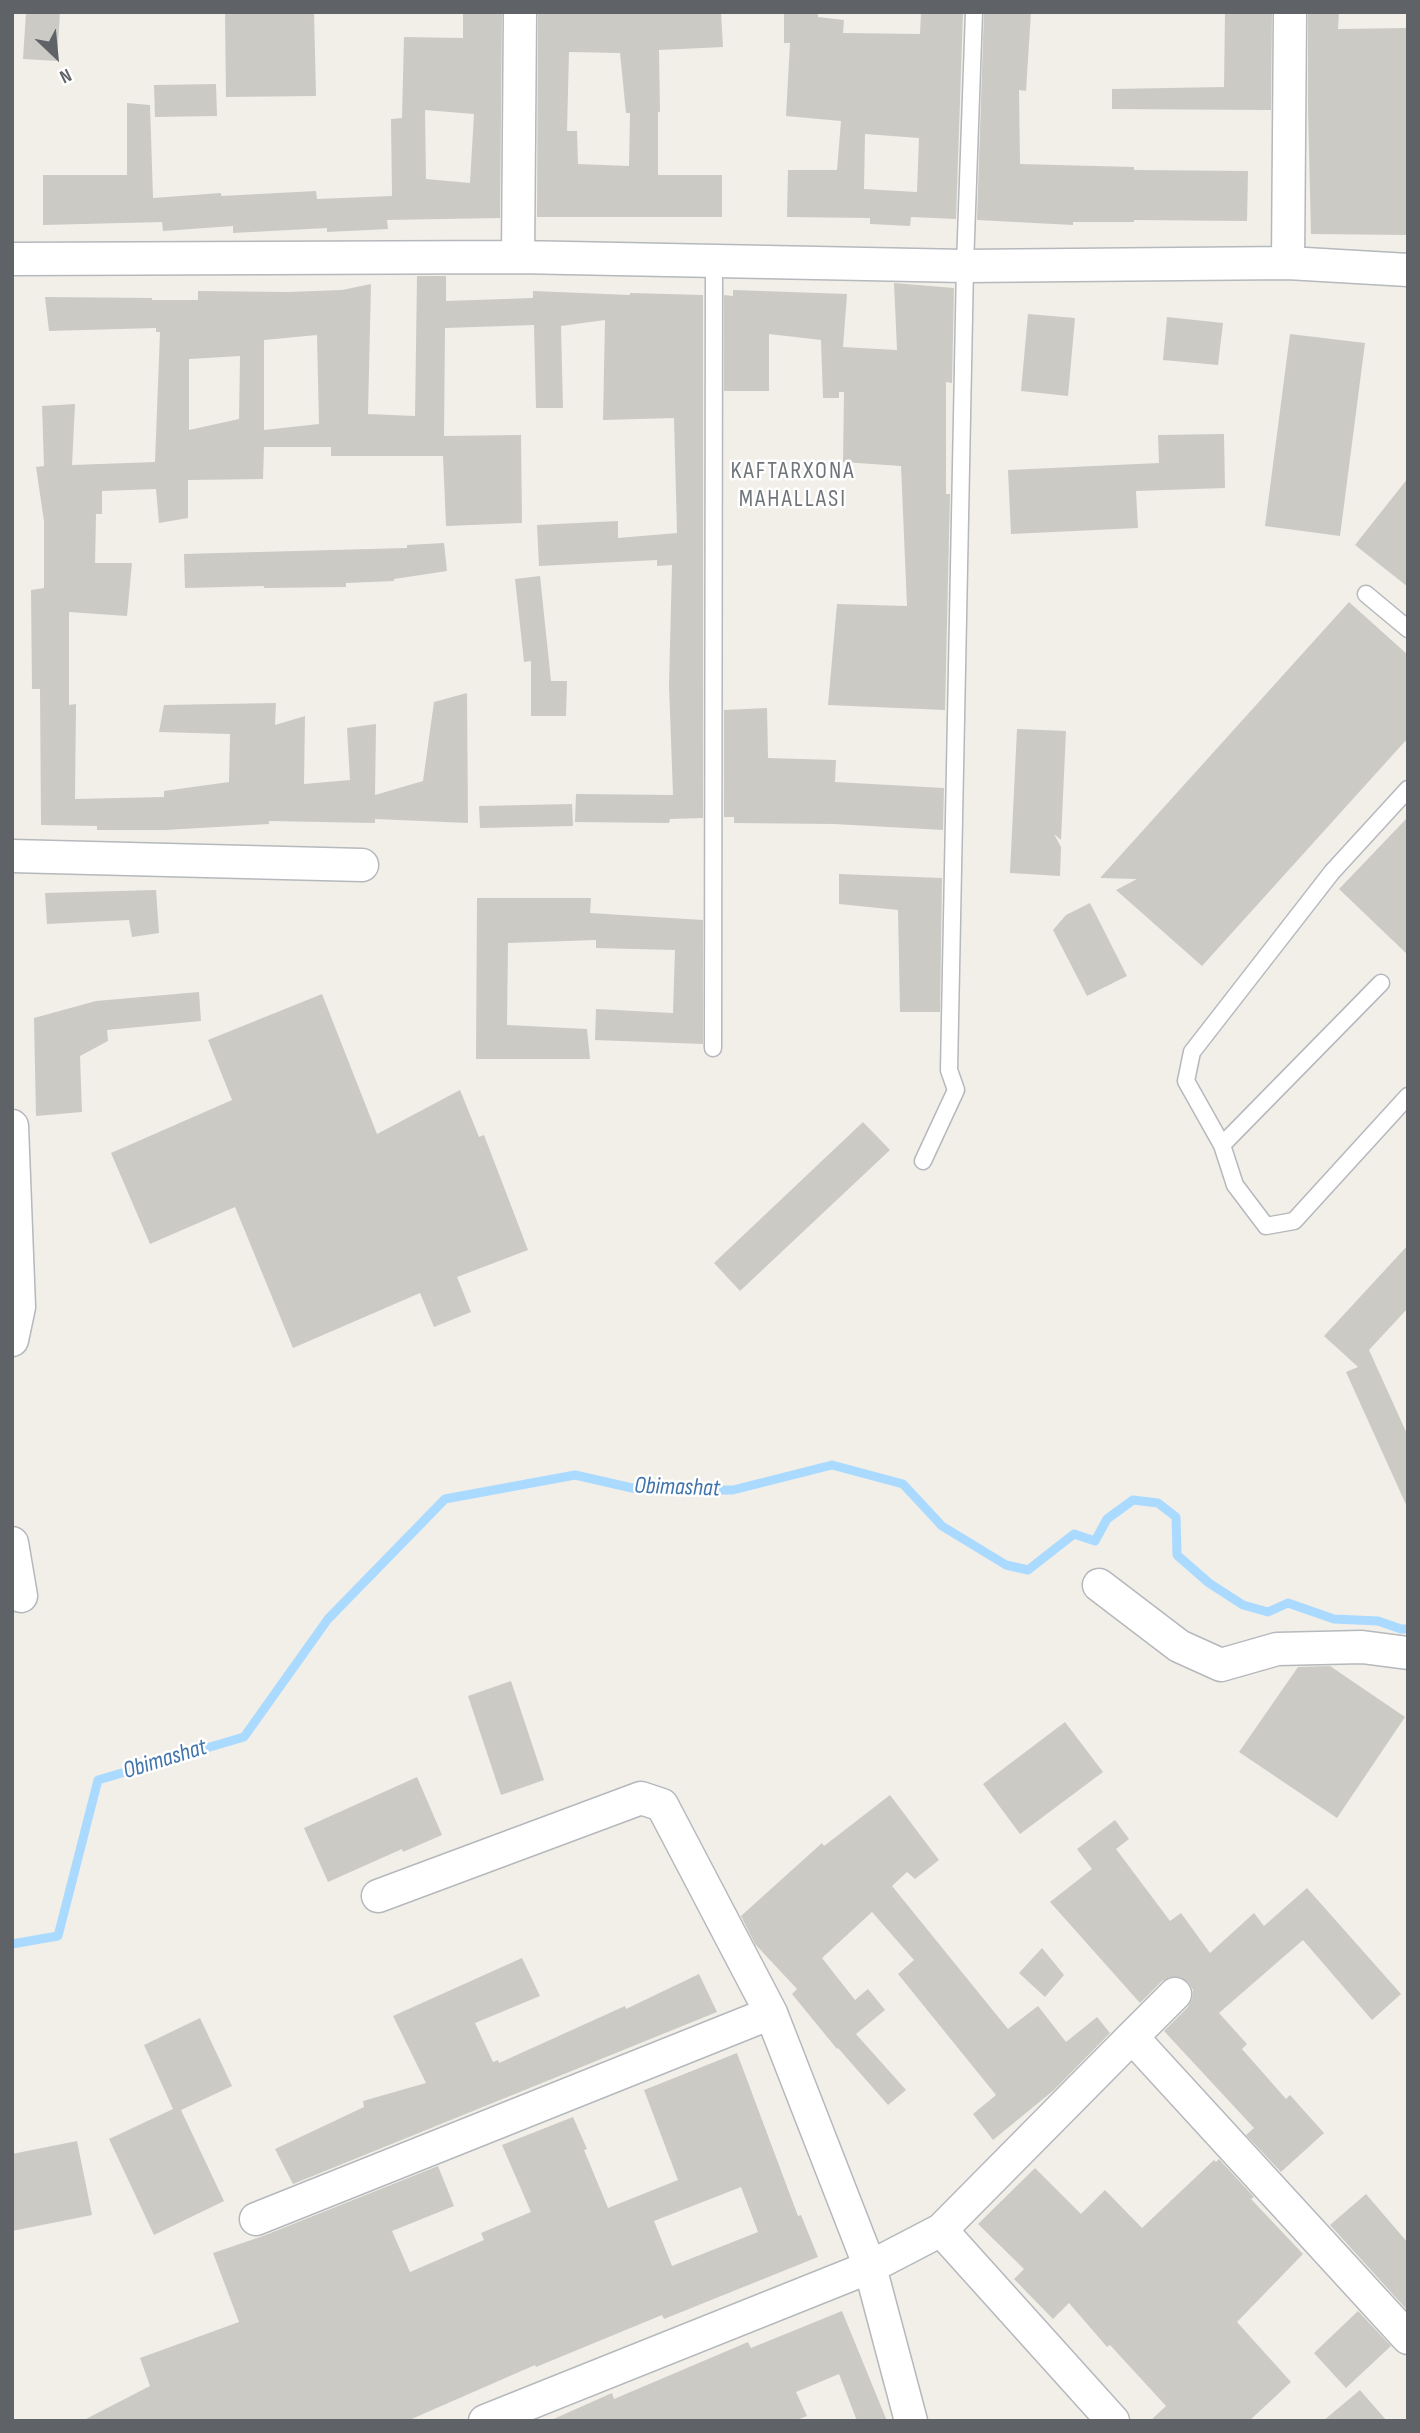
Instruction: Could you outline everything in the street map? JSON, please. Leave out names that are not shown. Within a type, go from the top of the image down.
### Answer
[{"type":"street","points":[[518,257],[520,12]]},
{"type":"street","points":[[1288,264],[1290,12]]},
{"type":"street","points":[[12,259],[518,257],[965,265],[1288,264],[1408,271]]},
{"type":"street","points":[[12,856],[362,865]]},
{"type":"street","points":[[12,1126],[16,1307],[12,1340]]},
{"type":"street","points":[[12,1543],[21,1596]]},
{"type":"street","points":[[1099,1585],[1179,1646],[1221,1665],[1277,1649],[1362,1647],[1408,1653]]},
{"type":"street","points":[[378,1896],[642,1798],[662,1805],[771,2013],[870,2267],[911,2421]]},
{"type":"street","points":[[485,2421],[870,2267],[941,2230],[1175,1994]]},
{"type":"street","points":[[256,2220],[771,2013]]},
{"type":"street","points":[[1132,2037],[1408,2338]]},
{"type":"street","points":[[941,2230],[1113,2421]]},
{"type":"lane","points":[[923,1161],[956,1090],[949,1070],[965,265],[974,12]]},
{"type":"lane","points":[[713,1048],[714,261]]},
{"type":"lane","points":[[1366,594],[1408,629]]},
{"type":"lane","points":[[1408,789],[1332,872],[1192,1052],[1186,1081],[1222,1145],[1236,1185],[1266,1226],[1294,1221],[1408,1096]]},
{"type":"lane","points":[[1222,1145],[1381,983]]},
{"type":"building","points":[[26,12],[60,12],[57,61],[23,59]]},
{"type":"building","points":[[225,12],[314,12],[316,96],[226,97]]},
{"type":"building","points":[[463,12],[502,12],[500,218],[387,220],[388,229],[327,232],[327,228],[233,233],[233,226],[163,231],[162,222],[43,225],[43,175],[127,175],[127,103],[150,105],[153,198],[316,191],[317,199],[392,196],[391,119],[402,118],[404,37],[463,38]],"holes":[[[425,110],[474,114],[470,183],[426,179]]]},
{"type":"building","points":[[538,12],[721,12],[723,47],[659,50],[658,175],[722,175],[722,217],[537,217]],"holes":[[[569,52],[620,53],[626,113],[630,113],[629,166],[578,164],[577,131],[567,131]]]},
{"type":"building","points":[[784,12],[818,12],[818,17],[844,20],[843,33],[920,34],[921,12],[963,12],[956,219],[911,217],[910,226],[870,224],[870,218],[787,217],[788,170],[837,170],[841,121],[786,116],[790,43],[784,43]],"holes":[[[865,134],[919,138],[917,192],[864,189]]]},
{"type":"building","points":[[984,12],[1031,12],[1026,91],[1019,90],[1020,164],[1134,167],[1134,170],[1248,171],[1247,221],[1134,220],[1073,222],[1073,225],[977,220]]},
{"type":"building","points":[[1225,12],[1272,12],[1271,110],[1112,109],[1112,89],[1224,87]]},
{"type":"building","points":[[1308,12],[1339,12],[1338,29],[1408,28],[1408,235],[1311,234]]},
{"type":"building","points":[[216,84],[217,116],[155,117],[154,85]]},
{"type":"building","points":[[417,276],[446,276],[446,301],[533,298],[533,291],[703,295],[703,818],[670,819],[669,823],[575,822],[576,794],[673,795],[669,685],[672,565],[657,566],[657,560],[539,566],[537,525],[618,521],[618,538],[677,533],[674,418],[603,420],[605,320],[561,326],[563,408],[536,408],[534,325],[445,328],[444,436],[521,435],[522,523],[446,526],[443,456],[331,456],[331,447],[264,447],[263,479],[188,480],[188,518],[159,523],[156,489],[102,491],[102,514],[96,514],[95,563],[132,563],[127,616],[69,612],[69,705],[76,704],[75,799],[164,797],[164,791],[229,782],[230,734],[159,732],[164,705],[276,703],[275,725],[305,716],[304,784],[350,780],[347,728],[376,724],[375,795],[423,781],[434,702],[467,693],[468,823],[375,819],[375,823],[269,821],[269,824],[165,830],[97,830],[97,826],[41,825],[40,689],[32,689],[31,590],[44,588],[44,521],[36,467],[44,466],[42,406],[75,404],[72,465],[155,462],[160,332],[156,332],[156,328],[49,331],[45,297],[198,300],[198,291],[342,290],[371,284],[368,414],[415,416]],"holes":[[[317,335],[319,424],[264,430],[264,340]],[[240,356],[239,419],[189,430],[189,359]]]},
{"type":"building","points":[[894,283],[954,288],[952,383],[946,382],[946,494],[950,494],[945,710],[828,705],[837,604],[907,606],[901,466],[843,462],[844,392],[839,392],[839,398],[823,398],[821,340],[769,334],[769,391],[724,391],[724,295],[733,296],[733,290],[847,294],[843,347],[897,350]]},
{"type":"building","points":[[1028,314],[1075,318],[1068,396],[1021,391]]},
{"type":"building","points":[[1167,317],[1223,323],[1218,365],[1163,360]]},
{"type":"building","points":[[1290,334],[1365,343],[1340,536],[1265,526]]},
{"type":"building","points":[[1224,434],[1225,488],[1136,491],[1138,528],[1011,534],[1008,470],[1159,463],[1158,435]]},
{"type":"building","points":[[1408,478],[1408,587],[1355,545]]},
{"type":"building","points":[[444,543],[447,571],[394,581],[346,583],[346,587],[185,588],[184,554],[407,548],[407,545]]},
{"type":"building","points":[[540,576],[551,681],[567,681],[566,716],[531,716],[531,661],[524,662],[515,579]]},
{"type":"building","points":[[1349,602],[1408,655],[1408,738],[1202,966],[1116,890],[1137,879],[1100,878]]},
{"type":"building","points":[[767,708],[768,758],[836,760],[835,782],[944,788],[943,830],[834,824],[734,823],[734,817],[724,817],[724,710]]},
{"type":"building","points":[[1017,729],[1066,731],[1061,840],[1054,834],[1061,847],[1060,876],[1010,873]]},
{"type":"building","points":[[572,804],[573,826],[480,828],[479,806]]},
{"type":"building","points":[[1408,817],[1408,955],[1339,889]]},
{"type":"building","points":[[839,874],[942,878],[940,1012],[900,1012],[898,910],[839,904]]},
{"type":"building","points":[[156,890],[159,933],[132,937],[129,920],[47,924],[45,893]]},
{"type":"building","points":[[477,898],[591,898],[590,913],[703,920],[703,1044],[595,1040],[596,1009],[673,1013],[675,950],[596,948],[596,940],[508,943],[507,1025],[587,1029],[590,1059],[476,1059]]},
{"type":"building","points":[[1090,903],[1127,976],[1087,996],[1053,930],[1066,915]]},
{"type":"building","points":[[199,992],[201,1021],[107,1030],[108,1041],[80,1056],[82,1112],[36,1116],[34,1018],[96,1001]]},
{"type":"building","points":[[322,994],[377,1134],[460,1090],[479,1137],[484,1135],[528,1250],[457,1277],[471,1312],[434,1327],[420,1293],[293,1348],[235,1207],[150,1244],[111,1153],[232,1100],[208,1040]]},
{"type":"building","points":[[863,1122],[890,1150],[740,1291],[714,1263]]},
{"type":"building","points":[[1408,1245],[1408,1308],[1369,1350],[1408,1436],[1408,1509],[1346,1372],[1358,1367],[1324,1336]]},
{"type":"building","points":[[1330,1666],[1405,1717],[1337,1818],[1239,1752],[1298,1667]]},
{"type":"building","points":[[511,1681],[544,1780],[501,1795],[468,1696]]},
{"type":"building","points":[[1065,1722],[1103,1772],[1020,1834],[983,1784]]},
{"type":"building","points":[[417,1777],[442,1835],[403,1852],[402,1849],[328,1882],[304,1828]]},
{"type":"building","points":[[890,1795],[939,1860],[915,1879],[907,1872],[892,1886],[1008,2029],[1038,2006],[1066,2042],[1097,2017],[1110,2033],[1054,2090],[993,2140],[973,2114],[996,2095],[898,1974],[914,1960],[872,1912],[822,1958],[855,2000],[868,1989],[885,2010],[856,2034],[906,2090],[888,2105],[792,1994],[797,1989],[755,1944],[741,1916],[822,1843],[824,1846]]},
{"type":"building","points":[[1115,1820],[1129,1839],[1116,1849],[1170,1921],[1181,1913],[1210,1953],[1254,1913],[1264,1926],[1307,1888],[1401,1994],[1372,2020],[1303,1940],[1219,2013],[1247,2044],[1242,2049],[1286,2099],[1290,2095],[1324,2133],[1281,2172],[1246,2135],[1254,2128],[1164,2031],[1188,2007],[1192,1999],[1193,1990],[1188,1982],[1180,1977],[1170,1977],[1162,1981],[1140,2003],[1050,1902],[1092,1869],[1077,1849]]},
{"type":"building","points":[[1042,1948],[1064,1975],[1045,1997],[1019,1973]]},
{"type":"building","points":[[522,1958],[540,1996],[475,2023],[493,2062],[498,2060],[499,2063],[625,2006],[626,2009],[699,1974],[717,2012],[293,2184],[275,2149],[364,2107],[363,2101],[426,2083],[393,2016]]},
{"type":"building","points":[[200,2018],[232,2086],[181,2110],[224,2201],[154,2235],[109,2139],[173,2109],[144,2045]]},
{"type":"building","points":[[737,2053],[798,2216],[801,2215],[818,2257],[664,2319],[662,2315],[536,2367],[535,2365],[407,2421],[82,2421],[150,2386],[140,2358],[239,2322],[213,2253],[263,2236],[438,2166],[454,2206],[392,2231],[410,2272],[484,2240],[481,2233],[531,2212],[502,2145],[573,2117],[608,2208],[678,2180],[644,2090]],"holes":[[[741,2187],[758,2232],[672,2266],[654,2221]]]},
{"type":"building","points":[[77,2141],[92,2215],[12,2231],[12,2154]]},
{"type":"building","points":[[1219,2159],[1254,2197],[1251,2199],[1303,2254],[1237,2322],[1291,2382],[1249,2421],[1150,2421],[1166,2406],[1110,2345],[1107,2347],[1069,2303],[1053,2319],[1014,2279],[1024,2269],[978,2224],[1035,2168],[1081,2214],[1105,2190],[1142,2228],[1214,2160],[1216,2162]]},
{"type":"building","points":[[1366,2194],[1408,2243],[1408,2311],[1330,2225]]},
{"type":"building","points":[[842,2311],[887,2421],[857,2421],[839,2374],[796,2392],[807,2416],[794,2421],[549,2421],[612,2393],[614,2399],[748,2342],[751,2348]]},
{"type":"building","points":[[1358,2311],[1391,2346],[1346,2388],[1314,2353]]},
{"type":"building","points":[[1360,2390],[1387,2421],[1323,2421]]},
{"type":"waterway","name":"Obimashat","points":[[12,1944],[58,1936],[98,1780],[244,1737],[328,1619],[445,1499],[575,1475],[641,1490],[733,1490],[832,1465],[903,1484],[942,1526],[1006,1565],[1028,1570],[1074,1534],[1095,1541],[1107,1519],[1133,1500],[1158,1503],[1176,1517],[1177,1555],[1209,1583],[1243,1605],[1268,1612],[1288,1603],[1334,1619],[1378,1621],[1408,1629]]},
{"type":"district","name":"KAFTARXONA MAHALLASI","points":[[793,486]]}]
